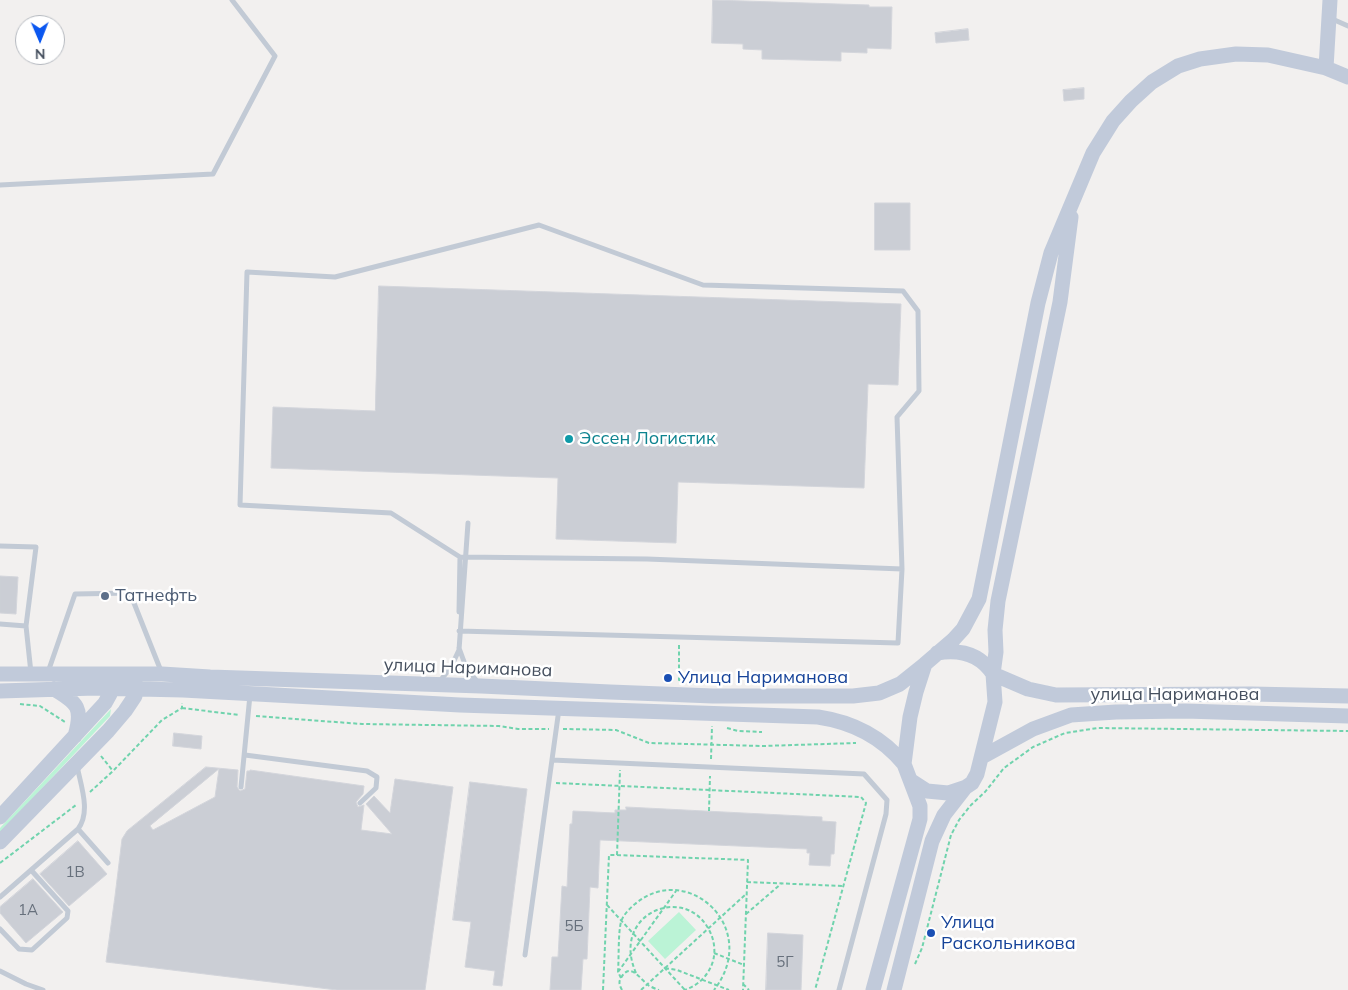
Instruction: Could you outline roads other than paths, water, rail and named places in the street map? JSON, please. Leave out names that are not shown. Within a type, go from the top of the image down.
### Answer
[{"type":"main road","points":[[1326,68],[1330,0]]},
{"type":"main road","points":[[894,990],[932,841],[944,814],[977,774],[982,757],[994,702],[993,674],[998,601],[1060,302],[1073,201],[1093,152],[1113,121],[1131,100],[1152,82],[1178,66],[1236,54],[1268,55],[1326,68],[1348,77]]},
{"type":"main road","name":"улица Нариманова","points":[[135,681],[162,674],[713,696],[853,696],[879,693],[900,684],[953,640],[962,629],[979,599],[1038,303],[1051,253],[1073,201]]},
{"type":"main road","points":[[873,990],[920,819],[920,806],[904,764],[910,717],[916,692],[931,659],[957,651],[967,653],[982,662],[993,674]]},
{"type":"main road","name":"улица Нариманова","points":[[0,674],[47,674],[110,681],[135,681],[183,690],[250,694],[834,719],[870,733],[895,752],[904,764]]},
{"type":"main road","name":"улица Нариманова","points":[[993,674],[1028,689],[1056,695],[1251,694],[1348,696]]},
{"type":"main road","points":[[72,730],[105,703],[110,694],[110,681]]},
{"type":"main road","name":"улица Нариманова","points":[[0,691],[54,688],[110,681]]},
{"type":"main road","points":[[0,842],[108,731],[131,704],[134,696],[135,681]]},
{"type":"main road","points":[[0,818],[79,722],[78,710],[71,699],[54,688]]},
{"type":"main road","name":"улица Нариманова","points":[[982,757],[1033,729],[1071,715],[1185,711],[1348,716]]},
{"type":"main road","points":[[910,780],[927,791],[936,793],[958,791],[966,787]]},
{"type":"lane","points":[[0,185],[213,174],[275,56],[232,0]]},
{"type":"lane","points":[[1329,17],[1348,26]]},
{"type":"lane","points":[[459,631],[898,643],[902,569],[897,418],[919,391],[918,311],[903,291],[702,285],[539,224],[335,277],[247,272],[240,505],[391,513],[460,557],[647,559],[902,569]]},
{"type":"lane","points":[[436,686],[451,667],[460,650],[468,523]]},
{"type":"lane","points":[[0,546],[36,548],[26,626],[31,674]]},
{"type":"lane","points":[[460,557],[460,650],[466,667],[481,686]]},
{"type":"lane","points":[[47,674],[75,594],[130,593],[162,674]]},
{"type":"lane","points":[[0,624],[26,626]]},
{"type":"lane","points":[[242,787],[250,694]]},
{"type":"lane","points":[[525,955],[559,708]]},
{"type":"lane","points":[[245,754],[367,771],[377,777],[376,788],[360,803]]},
{"type":"lane","points":[[552,760],[864,774],[887,800],[886,814],[840,990]]},
{"type":"lane","points":[[0,897],[78,829],[85,817],[77,763]]},
{"type":"lane","points":[[78,829],[108,863]]},
{"type":"lane","points":[[0,928],[19,949],[32,950],[67,918],[68,911],[31,870]]},
{"type":"lane","points":[[0,971],[26,984],[44,990]]},
{"type":"place","name":"Эссен Логистик","points":[[569,439]]},
{"type":"place","name":"Татнефть","points":[[105,596]]},
{"type":"place","name":"Улица Нариманова","points":[[668,678]]},
{"type":"place","name":"Улица Раскольникова","points":[[931,933]]}]
